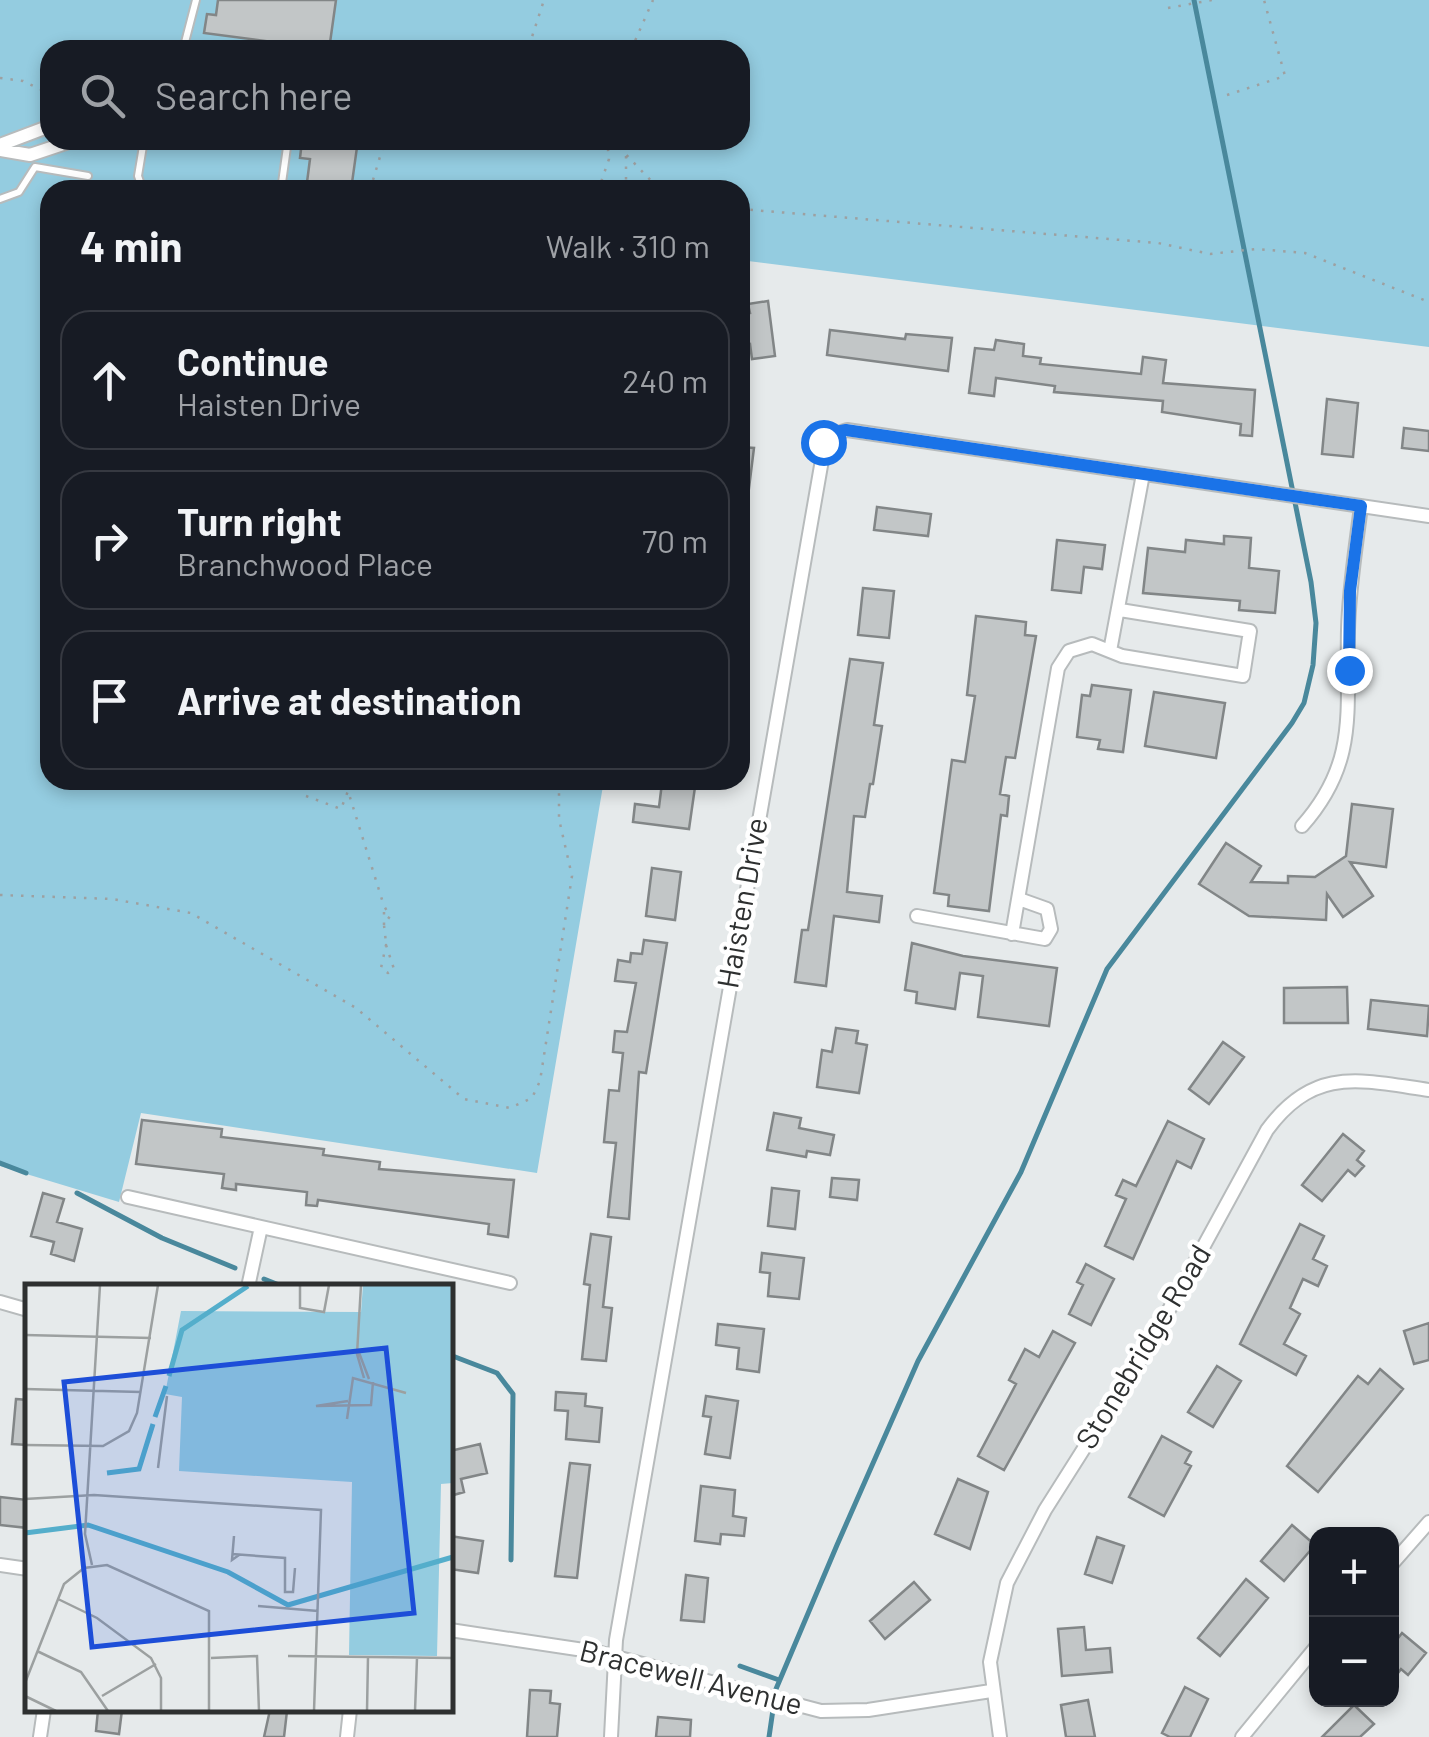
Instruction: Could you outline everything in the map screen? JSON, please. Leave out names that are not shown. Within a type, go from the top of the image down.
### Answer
[{"type":"street","points":[[0,148],[40,130]]},
{"type":"street","points":[[0,148],[15,156],[45,150]]},
{"type":"street","name":"Haisten Drive","points":[[611,1737],[615,1656],[823,442],[831,433],[846,430],[1429,516]]},
{"type":"street","points":[[1110,651],[1142,474]]},
{"type":"street","points":[[1302,826],[1330,795],[1341,760],[1346,730],[1350,591],[1361,506]]},
{"type":"street","points":[[1012,934],[1058,668],[1076,647],[1092,644],[1110,651],[1244,676],[1250,631],[1120,610]]},
{"type":"street","points":[[918,916],[1039,940],[1051,929],[1047,909],[1019,899]]},
{"type":"street","name":"Stonebridge Road","points":[[1000,1737],[990,1691],[992,1634],[1016,1563],[1069,1470],[1152,1341],[1267,1130],[1290,1102],[1319,1085],[1352,1080],[1429,1090]]},
{"type":"street","points":[[128,1197],[510,1283]]},
{"type":"street","points":[[249,1284],[261,1227]]},
{"type":"street","points":[[0,1302],[25,1309]]},
{"type":"street","points":[[1399,1556],[1429,1522]]},
{"type":"street","points":[[0,1564],[25,1568]]},
{"type":"street","name":"Bracewell Avenue","points":[[452,1630],[615,1656],[787,1704],[851,1712],[990,1691]]},
{"type":"street","points":[[1242,1737],[1309,1656]]},
{"type":"street","points":[[40,1737],[44,1712]]},
{"type":"street","points":[[347,1737],[350,1712]]},
{"type":"lane","points":[[186,40],[196,0]]},
{"type":"lane","points":[[139,180],[142,150]]},
{"type":"lane","points":[[282,180],[287,150]]},
{"type":"lane","points":[[0,199],[19,192],[34,167],[88,176]]},
{"type":"path","points":[[530,40],[544,0]]},
{"type":"path","points":[[634,40],[652,0]]},
{"type":"path","points":[[1228,94],[1285,76],[1264,0]]},
{"type":"path","points":[[1168,8],[1209,1]]},
{"type":"path","points":[[0,78],[23,81],[40,89]]},
{"type":"path","points":[[373,180],[383,150]]},
{"type":"path","points":[[602,180],[609,150]]},
{"type":"path","points":[[622,150],[651,180]]},
{"type":"path","points":[[626,153],[626,180]]},
{"type":"path","points":[[750,211],[1158,242],[1210,254],[1256,249],[1305,253],[1429,302]]},
{"type":"path","points":[[0,896],[112,899],[192,913],[356,1008],[464,1099],[495,1109],[510,1108],[532,1098],[540,1081],[569,911],[572,876],[559,819],[559,790]]},
{"type":"path","points":[[306,796],[341,808],[348,791]]},
{"type":"path","points":[[348,791],[390,916],[384,925],[394,970],[388,973],[381,968],[386,944]]},
{"type":"shaded area","points":[[0,0],[1429,0],[1429,347],[750,261],[750,180],[40,180],[40,790],[602,790],[537,1173],[141,1113],[119,1202],[0,1166]]},
{"type":"building","points":[[218,0],[336,0],[330,40],[258,40],[204,33],[207,14],[216,15]]},
{"type":"building","points":[[301,150],[357,150],[352,180],[307,180],[310,159],[300,158]]},
{"type":"building","points":[[768,301],[775,356],[752,359],[750,304]]},
{"type":"building","points":[[830,330],[905,339],[906,334],[952,338],[948,371],[827,355]]},
{"type":"building","points":[[996,340],[1024,344],[1023,356],[1041,358],[1040,364],[1141,374],[1143,357],[1166,360],[1163,383],[1255,390],[1252,436],[1240,435],[1241,424],[1162,412],[1163,401],[1054,392],[1055,386],[996,378],[994,396],[969,393],[975,348],[994,350]]},
{"type":"building","points":[[1327,399],[1358,403],[1353,457],[1322,454]]},
{"type":"building","points":[[1404,428],[1429,431],[1429,451],[1402,448]]},
{"type":"building","points":[[750,448],[754,448],[750,480]]},
{"type":"building","points":[[877,507],[931,514],[928,536],[874,530]]},
{"type":"building","points":[[1224,536],[1251,538],[1249,568],[1279,571],[1275,613],[1239,610],[1240,601],[1143,593],[1148,548],[1185,552],[1186,540],[1224,544]]},
{"type":"building","points":[[1057,540],[1105,545],[1102,569],[1084,567],[1081,593],[1052,590]]},
{"type":"building","points":[[863,588],[894,591],[889,638],[858,635]]},
{"type":"building","points":[[976,616],[1026,622],[1025,635],[1036,636],[1015,758],[1006,757],[1000,794],[1009,796],[1007,816],[1001,815],[989,911],[948,906],[949,895],[934,893],[952,760],[965,762],[975,696],[967,695]]},
{"type":"building","points":[[850,659],[883,663],[874,725],[882,726],[873,784],[865,817],[854,816],[847,892],[882,896],[879,922],[834,916],[826,986],[795,982],[802,930],[808,930]]},
{"type":"building","points":[[1092,685],[1131,690],[1123,752],[1098,749],[1100,740],[1077,737],[1082,695],[1090,696]]},
{"type":"building","points":[[1154,692],[1225,703],[1216,758],[1145,746]]},
{"type":"building","points":[[661,790],[695,790],[689,829],[633,822],[635,804],[659,807]]},
{"type":"building","points":[[1352,804],[1393,809],[1386,867],[1350,862],[1373,896],[1343,917],[1327,894],[1326,920],[1249,916],[1199,884],[1226,843],[1261,866],[1251,882],[1288,883],[1288,876],[1315,877],[1346,856]]},
{"type":"building","points":[[652,868],[681,872],[675,920],[646,916]]},
{"type":"building","points":[[644,940],[667,943],[646,1073],[639,1072],[629,1219],[608,1217],[616,1143],[604,1142],[609,1090],[619,1091],[623,1053],[613,1052],[615,1031],[627,1032],[636,983],[615,981],[618,960],[630,962],[631,953],[642,954]]},
{"type":"building","points":[[912,943],[963,956],[1057,968],[1049,1026],[978,1017],[983,976],[960,973],[955,1009],[916,1003],[917,992],[905,990]]},
{"type":"building","points":[[1347,987],[1348,1023],[1284,1023],[1284,988]]},
{"type":"building","points":[[1371,1000],[1429,1006],[1427,1036],[1368,1029]]},
{"type":"building","points":[[836,1028],[858,1031],[856,1043],[867,1045],[859,1093],[817,1087],[822,1050],[832,1052]]},
{"type":"building","points":[[1223,1042],[1244,1057],[1209,1104],[1189,1089]]},
{"type":"building","points":[[774,1113],[801,1118],[799,1128],[834,1135],[830,1155],[807,1151],[806,1157],[767,1150]]},
{"type":"building","points":[[142,1120],[222,1129],[221,1137],[324,1149],[323,1155],[380,1162],[379,1169],[514,1180],[508,1237],[488,1234],[489,1224],[318,1200],[317,1206],[306,1205],[307,1192],[236,1184],[236,1190],[222,1188],[224,1174],[136,1164]]},
{"type":"building","points":[[1168,1121],[1204,1139],[1191,1168],[1177,1161],[1133,1259],[1105,1246],[1126,1199],[1116,1195],[1123,1180],[1136,1186]]},
{"type":"building","points":[[1343,1134],[1364,1151],[1357,1160],[1364,1166],[1355,1176],[1348,1170],[1322,1201],[1302,1185]]},
{"type":"building","points":[[832,1178],[859,1180],[857,1200],[830,1197]]},
{"type":"building","points":[[772,1188],[799,1191],[795,1229],[768,1226]]},
{"type":"building","points":[[43,1193],[64,1199],[57,1222],[82,1229],[74,1261],[51,1254],[54,1242],[31,1236]]},
{"type":"building","points":[[1300,1224],[1324,1236],[1313,1259],[1327,1266],[1318,1286],[1303,1279],[1290,1308],[1300,1314],[1284,1344],[1306,1356],[1296,1375],[1240,1344]]},
{"type":"building","points":[[591,1234],[611,1237],[603,1307],[612,1308],[606,1361],[582,1359],[590,1285],[584,1284]]},
{"type":"building","points":[[762,1253],[804,1258],[799,1299],[768,1296],[770,1273],[760,1272]]},
{"type":"building","points":[[1086,1264],[1114,1279],[1091,1325],[1069,1314],[1083,1285],[1077,1282]]},
{"type":"building","points":[[1429,1323],[1429,1360],[1414,1364],[1404,1331]]},
{"type":"building","points":[[718,1324],[764,1329],[759,1372],[737,1369],[739,1348],[716,1345]]},
{"type":"building","points":[[1053,1331],[1075,1343],[1004,1470],[978,1456],[1016,1384],[1009,1380],[1025,1349],[1039,1357]]},
{"type":"building","points":[[1217,1366],[1241,1381],[1213,1427],[1188,1412]]},
{"type":"building","points":[[1380,1369],[1403,1389],[1318,1492],[1287,1466],[1358,1376],[1368,1384]]},
{"type":"building","points":[[556,1392],[586,1394],[585,1406],[602,1408],[599,1442],[566,1439],[568,1411],[555,1410]]},
{"type":"building","points":[[706,1396],[738,1401],[730,1458],[705,1454],[711,1417],[703,1416]]},
{"type":"building","points":[[16,1399],[25,1400],[25,1445],[12,1444]]},
{"type":"building","points":[[1162,1436],[1191,1452],[1185,1463],[1191,1466],[1164,1516],[1129,1497]]},
{"type":"building","points":[[480,1444],[487,1473],[461,1479],[464,1492],[452,1495],[452,1451]]},
{"type":"building","points":[[570,1463],[590,1465],[577,1578],[555,1576]]},
{"type":"building","points":[[958,1479],[988,1492],[970,1549],[935,1534]]},
{"type":"building","points":[[701,1486],[735,1490],[733,1516],[746,1518],[744,1536],[721,1534],[720,1544],[695,1541]]},
{"type":"building","points":[[0,1497],[25,1500],[25,1528],[0,1525]]},
{"type":"building","points":[[1292,1525],[1309,1540],[1309,1552],[1284,1581],[1261,1561]]},
{"type":"building","points":[[452,1536],[483,1541],[478,1573],[452,1569]]},
{"type":"building","points":[[1097,1537],[1124,1546],[1112,1583],[1085,1574]]},
{"type":"building","points":[[686,1575],[708,1578],[704,1622],[681,1620]]},
{"type":"building","points":[[1246,1579],[1268,1598],[1220,1656],[1198,1638]]},
{"type":"building","points":[[914,1582],[930,1600],[885,1639],[870,1621]]},
{"type":"building","points":[[1084,1627],[1086,1650],[1110,1648],[1112,1672],[1062,1676],[1058,1629]]},
{"type":"building","points":[[1402,1633],[1426,1653],[1408,1675],[1401,1669],[1399,1672]]},
{"type":"building","points":[[1185,1687],[1208,1699],[1190,1737],[1170,1737],[1162,1733]]},
{"type":"building","points":[[530,1690],[551,1691],[550,1703],[560,1704],[557,1737],[527,1737]]},
{"type":"building","points":[[1088,1700],[1095,1737],[1066,1737],[1061,1705]]},
{"type":"building","points":[[1352,1707],[1374,1724],[1360,1737],[1322,1737]]},
{"type":"building","points":[[98,1712],[122,1712],[119,1734],[96,1731]]},
{"type":"building","points":[[270,1712],[287,1712],[284,1737],[264,1737]]},
{"type":"building","points":[[658,1717],[691,1720],[690,1737],[656,1737]]},
{"type":"waterway","points":[[769,1737],[776,1689],[837,1545],[918,1361],[1021,1172],[1107,969],[1304,703],[1313,665],[1316,623],[1311,582],[1194,0]]},
{"type":"waterway","points":[[0,1163],[26,1173]]},
{"type":"waterway","points":[[77,1193],[162,1238],[235,1268]]},
{"type":"waterway","points":[[264,1279],[276,1284]]},
{"type":"waterway","points":[[452,1356],[497,1373],[513,1394],[511,1560]]},
{"type":"waterway","points":[[740,1666],[779,1680]]},
{"type":"route","points":[[823,442],[831,433],[846,430],[1361,506],[1350,591],[1349,670]]}]
